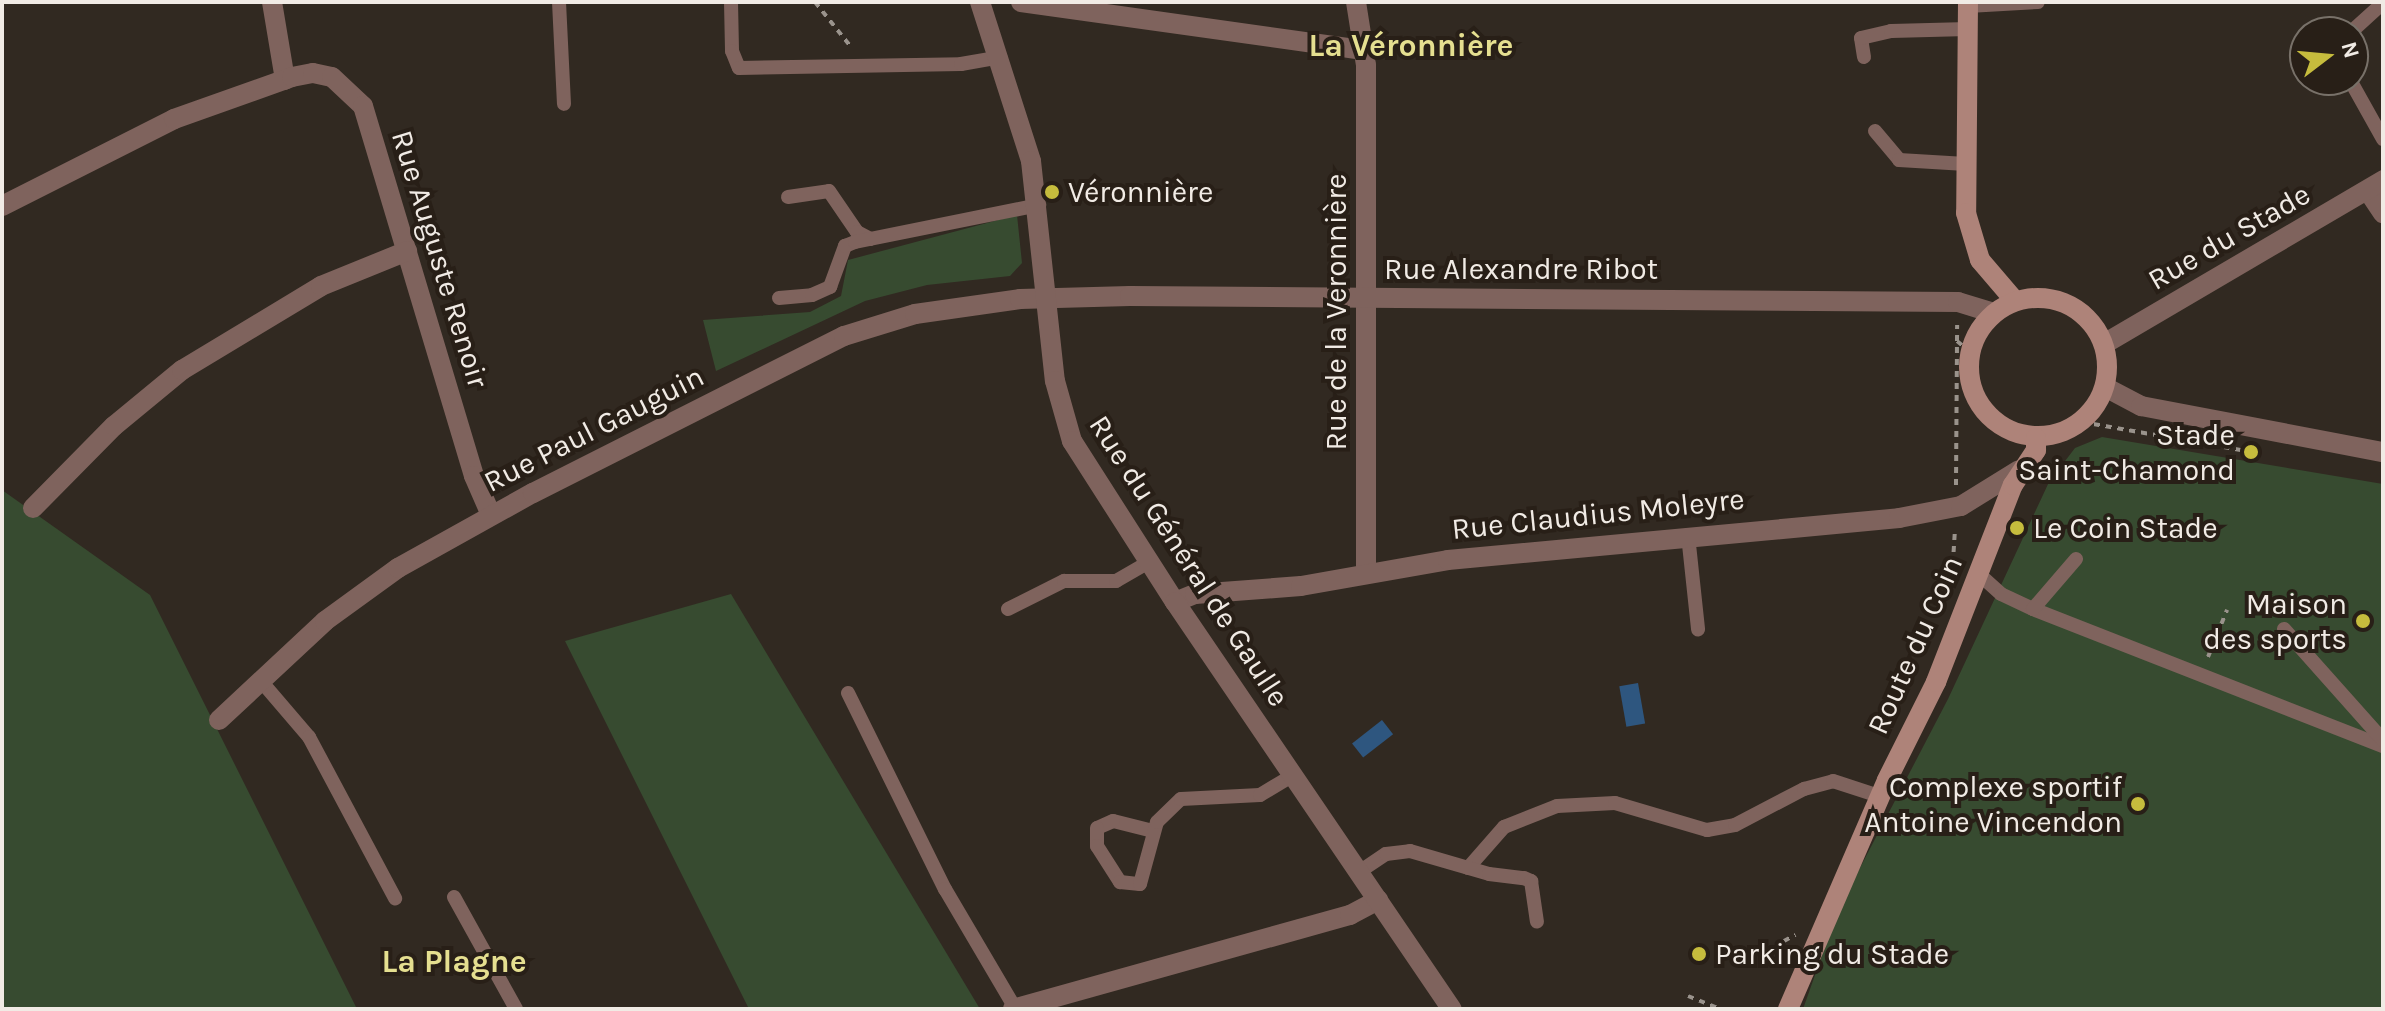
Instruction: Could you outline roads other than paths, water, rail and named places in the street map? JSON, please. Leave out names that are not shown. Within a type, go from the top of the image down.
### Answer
[{"type":"main road","points":[[1968,4],[1966,164],[1971,237],[1994,281],[2015,301]]},
{"type":"main road","points":[[2045,298],[2069,304],[2094,325],[2104,344],[2105,387],[2082,422],[2060,434],[2036,438],[2006,430],[1986,415],[1973,395],[1963,346],[1993,313],[2015,301],[2045,298]]},
{"type":"main road","name":"Route du Coin","points":[[1788,1009],[1980,575],[2019,470],[2032,457],[2036,438]]},
{"type":"street","points":[[272,2],[285,80]]},
{"type":"street","points":[[1021,2],[1364,50]]},
{"type":"street","name":"Rue de la Veronnière","points":[[1356,2],[1364,50],[1366,574]]},
{"type":"street","name":"Rue du Général de Gaulle","points":[[983,3],[1039,205],[1060,412],[1072,441],[1175,602],[1452,1009]]},
{"type":"street","name":"Rue Auguste Renoir","points":[[2,206],[174,119],[285,80],[313,73],[332,77],[357,98],[407,251],[474,476],[491,515]]},
{"type":"street","points":[[2375,186],[2383,213]]},
{"type":"street","name":"Rue du Stade","points":[[2104,344],[2375,186]]},
{"type":"street","points":[[33,508],[114,426],[182,370],[321,286],[407,251]]},
{"type":"street","name":"Rue Alexandre Ribot","points":[[1047,297],[1958,302],[1993,313]]},
{"type":"street","name":"Rue Paul Gauguin","points":[[219,720],[325,621],[398,568],[491,515],[844,336],[915,314],[1047,297]]},
{"type":"street","points":[[2105,387],[2141,406],[2383,452]]},
{"type":"street","name":"Rue Claudius Moleyre","points":[[1175,602],[1195,594],[1366,574],[1448,560],[1688,535],[1853,523],[1956,507],[2019,470]]},
{"type":"street","points":[[1014,1009],[1350,915],[1378,900]]},
{"type":"lane","points":[[559,2],[564,104]]},
{"type":"lane","points":[[731,2],[732,51],[739,68],[979,63],[1000,57]]},
{"type":"lane","points":[[1968,4],[2038,2]]},
{"type":"lane","points":[[1864,57],[1861,38],[1891,31],[1968,29]]},
{"type":"lane","points":[[2359,96],[2383,139]]},
{"type":"lane","points":[[1875,131],[1904,162],[1966,164]]},
{"type":"lane","points":[[788,197],[829,191],[857,232],[870,239]]},
{"type":"lane","points":[[779,298],[823,292],[834,281],[845,246],[1039,205]]},
{"type":"lane","points":[[1688,535],[1698,629]]},
{"type":"lane","points":[[2033,609],[2076,559]]},
{"type":"lane","points":[[1008,609],[1064,581],[1116,581],[1149,562]]},
{"type":"lane","points":[[1980,575],[2001,594],[2033,609],[2383,746]]},
{"type":"lane","points":[[2284,629],[2383,740]]},
{"type":"lane","points":[[261,681],[309,737],[395,898]]},
{"type":"lane","points":[[848,693],[945,889],[1014,1009]]},
{"type":"lane","points":[[1153,831],[1113,821],[1097,828],[1097,846],[1127,886],[1140,884],[1146,875],[1153,831],[1169,806],[1181,799],[1260,795],[1293,775]]},
{"type":"lane","points":[[1468,868],[1504,827],[1557,806],[1615,803],[1707,830],[1735,825],[1784,799],[1833,781],[1882,797]]},
{"type":"lane","points":[[1359,872],[1386,854],[1410,851],[1468,868],[1531,881],[1537,922]]},
{"type":"lane","points":[[454,897],[516,1009]]},
{"type":"water","points":[[1638,683],[1645,723],[1626,727],[1619,686]]},
{"type":"water","points":[[1382,720],[1393,734],[1363,758],[1352,743]]},
{"type":"place","name":"Véronnière","points":[[1052,192]]},
{"type":"place","name":"Stade Saint-Chamond","points":[[2251,452]]},
{"type":"place","name":"Le Coin Stade","points":[[2017,528]]},
{"type":"place","name":"Maison des sports","points":[[2363,621]]},
{"type":"place","name":"Complexe sportif Antoine Vincendon","points":[[2138,804]]},
{"type":"place","name":"Parking du Stade","points":[[1699,954]]},
{"type":"district","name":"La Véronnière","points":[[1411,46]]},
{"type":"district","name":"La Plagne","points":[[454,962]]}]
